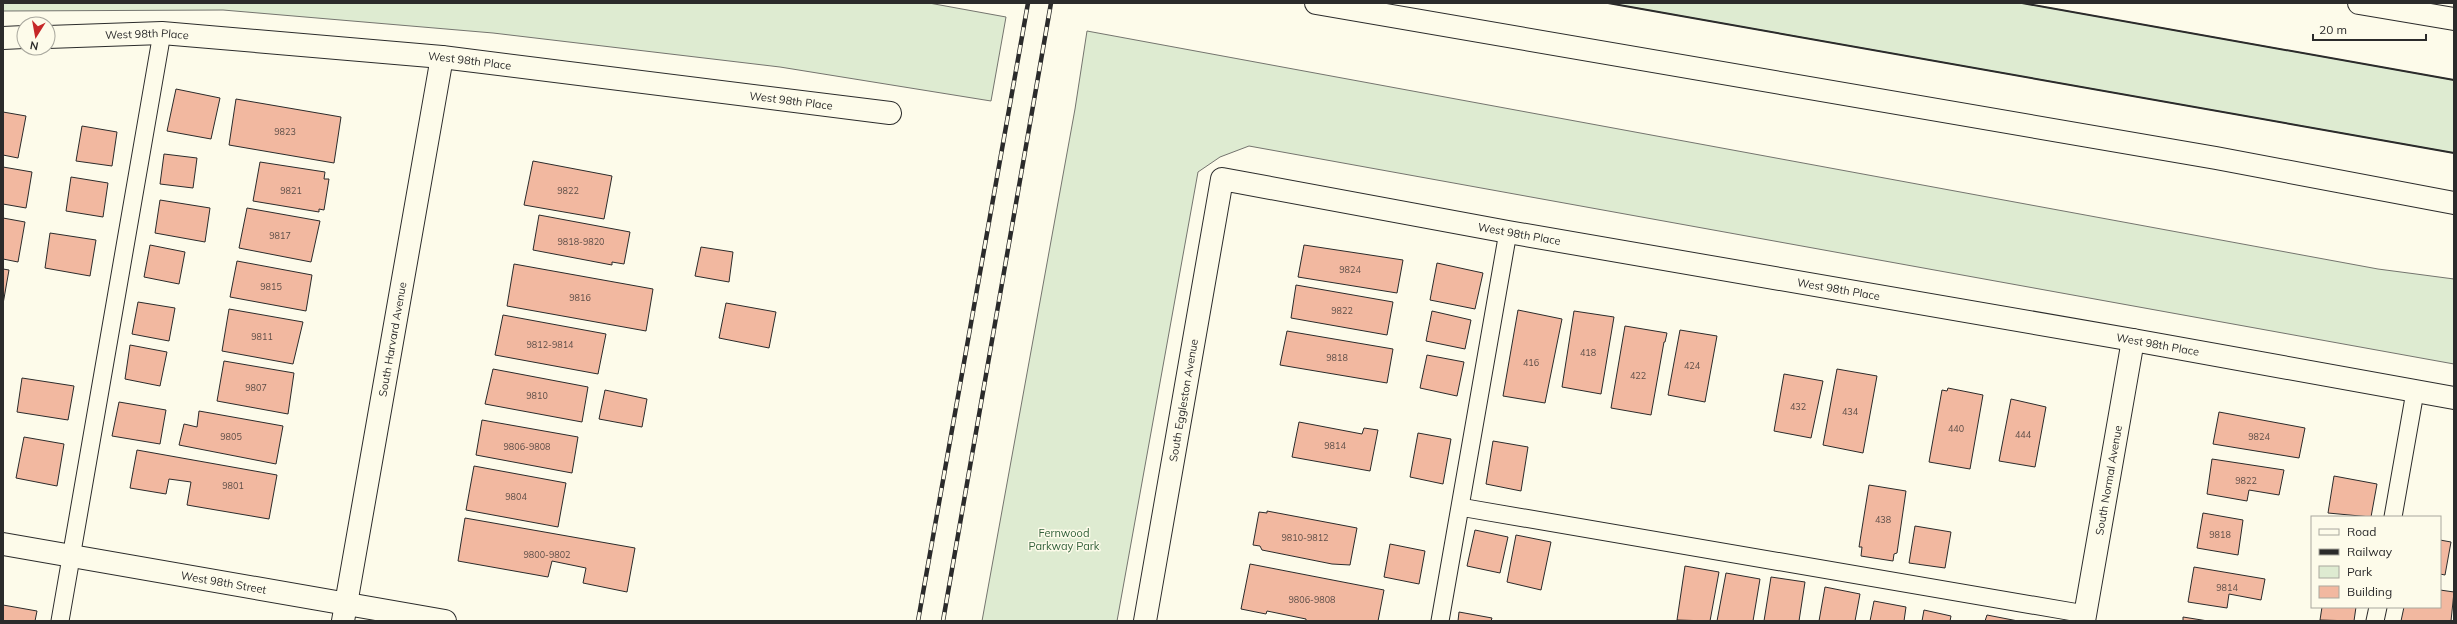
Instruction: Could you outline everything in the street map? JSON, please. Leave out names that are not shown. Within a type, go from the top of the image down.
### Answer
[{"type":"main road","points":[[1316,3],[2216,158],[2454,203]]},
{"type":"main road","points":[[2359,3],[2454,19]]},
{"type":"main road","name":"West 98th Place","points":[[56,37],[162,34],[442,57],[890,113]]},
{"type":"main road","points":[[3,38],[16,37]]},
{"type":"main road","name":"South Harvard Avenue","points":[[345,612],[442,57]]},
{"type":"main road","name":"West 98th Place","points":[[1222,179],[1508,232],[2133,340],[2454,398]]},
{"type":"main road","name":"South Eggleston Avenue","points":[[1145,621],[1222,179]]},
{"type":"main road","points":[[2360,186],[2454,212]]},
{"type":"main road","name":"South Normal Avenue","points":[[2084,617],[2133,340]]},
{"type":"main road","name":"West 98th Street","points":[[3,544],[71,556],[345,612],[445,621]]},
{"type":"lane","points":[[60,621],[162,34]]},
{"type":"lane","points":[[1440,621],[1508,232]]},
{"type":"lane","points":[[2393,516],[2415,392]]},
{"type":"lane","points":[[1460,508],[2084,617]]},
{"type":"lane","points":[[2375,621],[2378,608]]},
{"type":"green space","points":[[3,3],[929,3],[1006,17],[991,101],[780,67],[493,33],[223,10],[3,11]]},
{"type":"green space","points":[[1608,3],[2022,3],[2454,80],[2454,153]]},
{"type":"green space","name":"Fernwood Parkway Park","points":[[1087,31],[2378,269],[2454,279],[2454,364],[1249,146],[1220,157],[1198,172],[1117,621],[982,621],[1075,109]]},
{"type":"building","points":[[176,89],[220,98],[211,139],[167,131]]},
{"type":"building","points":[[236,99],[341,117],[334,163],[229,145]]},
{"type":"building","points":[[3,112],[26,116],[18,158],[3,155]]},
{"type":"building","points":[[82,126],[117,132],[112,166],[76,161]]},
{"type":"building","points":[[164,154],[197,158],[193,188],[160,184]]},
{"type":"building","points":[[533,161],[612,176],[604,219],[524,205]]},
{"type":"building","points":[[260,162],[325,172],[324,179],[329,179],[324,210],[319,209],[319,212],[253,201]]},
{"type":"building","points":[[3,167],[32,172],[26,208],[3,204]]},
{"type":"building","points":[[71,177],[108,183],[103,217],[66,211]]},
{"type":"building","points":[[160,200],[210,208],[205,242],[155,233]]},
{"type":"building","points":[[247,208],[320,221],[311,262],[239,248]]},
{"type":"building","points":[[539,215],[630,232],[624,264],[612,262],[612,265],[533,250]]},
{"type":"building","points":[[3,218],[25,222],[18,262],[3,259]]},
{"type":"building","points":[[50,233],[96,240],[90,276],[45,268]]},
{"type":"building","points":[[150,245],[185,252],[179,284],[144,277]]},
{"type":"building","points":[[1304,245],[1403,260],[1397,293],[1298,277]]},
{"type":"building","points":[[701,247],[733,252],[729,282],[695,276]]},
{"type":"building","points":[[237,261],[312,275],[306,311],[230,297]]},
{"type":"building","points":[[1437,263],[1483,273],[1475,309],[1430,300]]},
{"type":"building","points":[[514,264],[653,289],[646,331],[507,306]]},
{"type":"building","points":[[3,269],[9,270],[3,304]]},
{"type":"building","points":[[1296,285],[1393,302],[1387,335],[1291,318]]},
{"type":"building","points":[[138,302],[175,308],[169,341],[132,334]]},
{"type":"building","points":[[726,303],[776,312],[769,348],[719,338]]},
{"type":"building","points":[[229,309],[303,322],[293,364],[222,351]]},
{"type":"building","points":[[1518,310],[1562,319],[1545,403],[1503,396]]},
{"type":"building","points":[[1432,311],[1471,320],[1465,349],[1426,341]]},
{"type":"building","points":[[1574,311],[1614,317],[1601,394],[1562,387]]},
{"type":"building","points":[[503,315],[606,334],[598,374],[495,355]]},
{"type":"building","points":[[1625,326],[1667,333],[1664,342],[1651,415],[1611,408]]},
{"type":"building","points":[[1680,330],[1717,336],[1705,402],[1668,395]]},
{"type":"building","points":[[1287,331],[1393,349],[1387,383],[1280,365]]},
{"type":"building","points":[[130,345],[167,352],[160,386],[125,379]]},
{"type":"building","points":[[1427,355],[1464,362],[1457,396],[1420,388]]},
{"type":"building","points":[[224,361],[294,373],[288,414],[217,401]]},
{"type":"building","points":[[493,369],[588,387],[582,422],[485,404]]},
{"type":"building","points":[[1837,369],[1877,376],[1863,453],[1823,445]]},
{"type":"building","points":[[1784,374],[1823,381],[1811,438],[1774,431]]},
{"type":"building","points":[[22,378],[74,386],[68,420],[17,412]]},
{"type":"building","points":[[1948,388],[1983,395],[1970,469],[1929,462],[1942,390],[1947,391]]},
{"type":"building","points":[[605,390],[647,399],[642,427],[599,419]]},
{"type":"building","points":[[2011,399],[2046,407],[2035,467],[1999,461]]},
{"type":"building","points":[[119,402],[166,410],[160,444],[112,436]]},
{"type":"building","points":[[199,411],[283,426],[276,464],[179,445],[184,424],[197,427]]},
{"type":"building","points":[[2219,412],[2305,428],[2299,458],[2213,444]]},
{"type":"building","points":[[482,420],[578,437],[572,473],[476,455]]},
{"type":"building","points":[[1299,422],[1362,434],[1364,428],[1378,430],[1370,471],[1292,457]]},
{"type":"building","points":[[1418,433],[1451,439],[1443,484],[1410,477]]},
{"type":"building","points":[[24,437],[64,444],[57,486],[16,478]]},
{"type":"building","points":[[1493,441],[1528,447],[1521,491],[1486,484]]},
{"type":"building","points":[[137,450],[277,475],[269,519],[187,505],[191,482],[169,479],[166,494],[130,488]]},
{"type":"building","points":[[2212,459],[2284,470],[2279,495],[2249,490],[2247,501],[2207,494]]},
{"type":"building","points":[[474,466],[566,483],[558,527],[466,510]]},
{"type":"building","points":[[2334,476],[2377,484],[2371,516],[2328,513]]},
{"type":"building","points":[[1869,485],[1906,491],[1897,553],[1894,554],[1893,561],[1861,556],[1862,547],[1859,547]]},
{"type":"building","points":[[1267,511],[1357,528],[1350,565],[1332,564],[1262,550],[1260,546],[1253,545],[1259,512],[1267,513]]},
{"type":"building","points":[[2203,513],[2243,520],[2238,555],[2197,548]]},
{"type":"building","points":[[465,518],[635,548],[627,592],[583,583],[586,568],[552,561],[548,577],[458,561]]},
{"type":"building","points":[[1915,526],[1951,532],[1945,568],[1909,563]]},
{"type":"building","points":[[1475,530],[1508,537],[1500,573],[1467,566]]},
{"type":"building","points":[[1516,535],[1551,542],[1541,590],[1507,582]]},
{"type":"building","points":[[2441,540],[2451,542],[2445,575],[2441,574]]},
{"type":"building","points":[[1390,544],[1425,551],[1419,584],[1384,577]]},
{"type":"building","points":[[1250,564],[1384,590],[1378,621],[1306,621],[1306,619],[1267,611],[1266,614],[1241,609]]},
{"type":"building","points":[[1685,566],[1719,572],[1710,621],[1677,620]]},
{"type":"building","points":[[2194,567],[2265,579],[2261,600],[2229,594],[2227,608],[2188,602]]},
{"type":"building","points":[[1726,573],[1760,579],[1753,621],[1717,621]]},
{"type":"building","points":[[1771,577],[1805,582],[1799,621],[1764,621]]},
{"type":"building","points":[[1825,587],[1860,594],[1855,621],[1819,621]]},
{"type":"building","points":[[2441,590],[2454,592],[2451,621],[2401,621],[2404,608],[2441,608]]},
{"type":"building","points":[[1874,601],[1906,607],[1904,621],[1870,621]]},
{"type":"building","points":[[3,605],[37,611],[35,621],[3,621]]},
{"type":"building","points":[[2322,608],[2356,608],[2354,621],[2320,620]]},
{"type":"building","points":[[1924,610],[1951,616],[1950,621],[1922,621]]},
{"type":"building","points":[[1459,612],[1492,618],[1491,621],[1458,621]]},
{"type":"building","points":[[1987,615],[2018,621],[1985,621]]},
{"type":"building","points":[[2183,617],[2208,621],[2183,621]]},
{"type":"railway","points":[[918,621],[1028,3]]},
{"type":"railway","points":[[943,621],[1051,3]]},
{"type":"wall","points":[[1608,3],[2454,153]]},
{"type":"wall","points":[[2022,3],[2454,80]]}]
